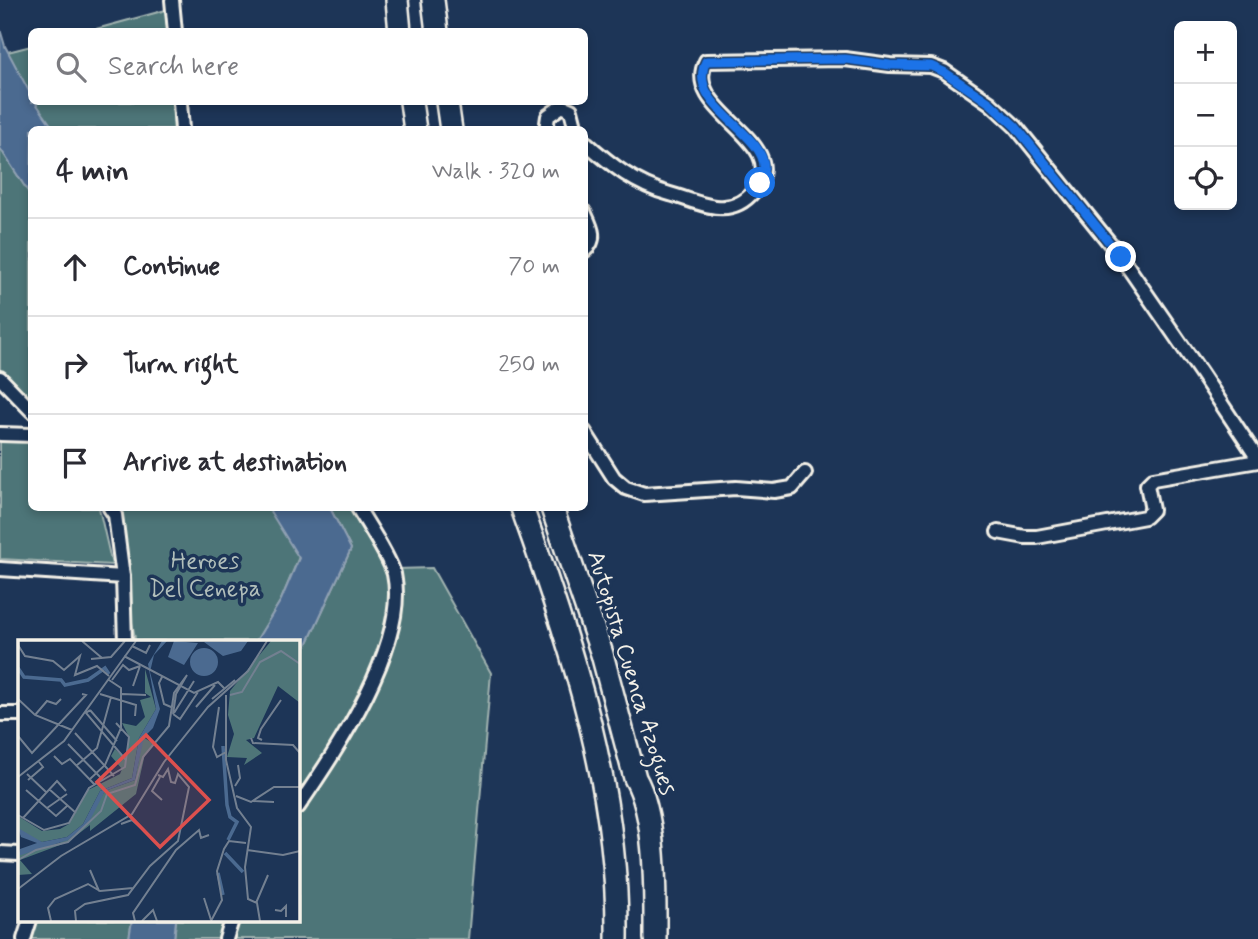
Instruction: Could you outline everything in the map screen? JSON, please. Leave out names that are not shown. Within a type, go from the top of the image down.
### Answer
[{"type":"highway","points":[[397,0],[400,28]]},
{"type":"highway","points":[[433,0],[436,28]]},
{"type":"highway","points":[[411,105],[414,126]]},
{"type":"highway","points":[[447,105],[450,126]]},
{"type":"highway","name":"Autopista Cuenca Azogues","points":[[523,511],[572,656],[597,751],[612,836],[617,888],[617,939]]},
{"type":"highway","name":"Autopista Cuenca Azogues","points":[[553,511],[602,654],[635,778],[644,794],[653,870],[655,939]]},
{"type":"street","points":[[172,0],[175,28]]},
{"type":"street","points":[[588,144],[625,174],[650,188],[716,209],[747,199],[760,183],[764,166],[757,148],[729,121],[703,87],[701,71],[706,61],[845,59],[890,65],[931,66],[990,103],[1016,127],[1121,257],[1258,460],[1153,479],[1147,485],[1152,510],[1145,517],[1037,537],[998,532]]},
{"type":"street","points":[[180,105],[182,126]]},
{"type":"street","points":[[547,126],[548,116],[562,106],[571,110],[575,126]]},
{"type":"street","points":[[588,220],[593,231],[588,248]]},
{"type":"street","points":[[0,378],[28,407]]},
{"type":"street","points":[[0,435],[28,435]]},
{"type":"street","points":[[588,437],[614,478],[626,488],[643,494],[736,488],[774,491],[792,488],[805,473]]},
{"type":"street","points":[[112,511],[115,515],[123,577],[125,640]]},
{"type":"street","points":[[299,805],[357,714],[377,670],[395,614],[397,591],[393,570],[360,511]]},
{"type":"street","points":[[0,569],[123,577]]},
{"type":"street","points":[[0,714],[18,715]]},
{"type":"street","points":[[0,853],[18,854]]},
{"type":"street","points":[[24,939],[29,922]]},
{"type":"street","points":[[226,939],[231,922]]},
{"type":"green space","points":[[166,10],[173,19],[174,28],[100,28]]},
{"type":"green space","points":[[28,47],[28,105],[180,105],[182,126],[34,126],[0,54]]},
{"type":"green space","points":[[0,148],[28,191],[28,406],[0,374]]},
{"type":"green space","points":[[0,441],[28,442],[28,511],[100,511],[112,565],[0,559]]},
{"type":"green space","name":"Heroes Del Cenepa","points":[[111,511],[270,511],[296,548],[294,550],[299,557],[281,600],[257,640],[134,640]]},
{"type":"green space","points":[[332,511],[359,511],[397,591],[377,670],[299,805],[299,662],[351,549]]},
{"type":"green space","points":[[432,568],[491,673],[468,939],[231,939],[237,922],[299,922],[299,814],[363,716],[382,671],[401,616],[402,588],[397,569]]},
{"type":"green space","points":[[35,922],[132,922],[129,939],[31,939]]},
{"type":"green space","points":[[176,922],[231,922],[226,939],[174,939]]},
{"type":"water","points":[[0,29],[5,46],[28,89],[28,105],[37,105],[52,126],[28,126],[28,191],[0,148]]},
{"type":"water","points":[[270,511],[332,511],[351,549],[299,662],[299,640],[257,640],[281,600],[299,558]]},
{"type":"water","points":[[132,922],[176,922],[174,939],[129,939]]},
{"type":"route","points":[[760,183],[764,166],[757,148],[729,121],[703,87],[701,71],[706,61],[845,59],[890,65],[931,66],[990,103],[1016,127],[1121,257]]}]
